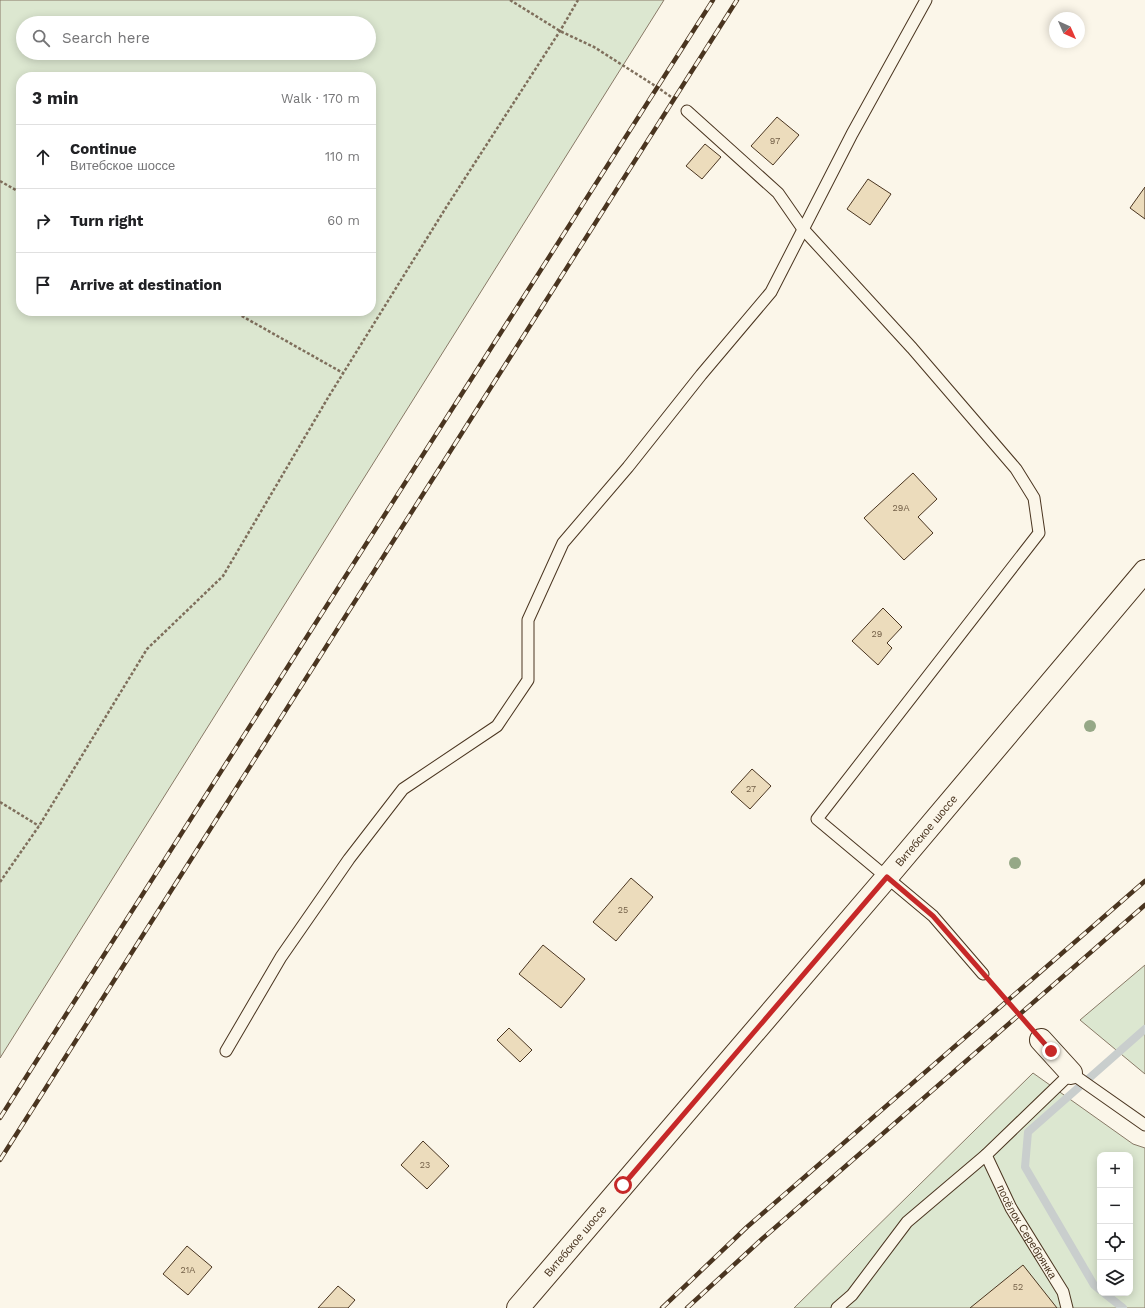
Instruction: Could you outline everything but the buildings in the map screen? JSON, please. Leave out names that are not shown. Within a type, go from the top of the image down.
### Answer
[{"type":"main road","name":"Витебское шоссе","points":[[518,1308],[887,877],[1145,571]]},
{"type":"main road","points":[[1041,1040],[1071,1073]]},
{"type":"lane","points":[[226,1051],[281,957],[349,859],[403,789],[497,726],[528,680],[528,620],[563,543],[628,467],[701,375],[771,292],[852,134],[926,0]]},
{"type":"lane","points":[[687,111],[778,193],[803,229],[912,348],[1016,469],[1034,498],[1039,533],[817,819],[933,916],[983,974]]},
{"type":"lane","points":[[837,1308],[852,1295],[907,1222],[986,1155],[1071,1073],[1145,1125]]},
{"type":"lane","name":"посёлок Серебрянка","points":[[986,1155],[1011,1208],[1063,1292],[1067,1308]]},
{"type":"path","points":[[510,0],[560,31],[594,47],[657,87],[674,99],[687,111]]},
{"type":"path","points":[[0,882],[39,826],[147,649],[223,576],[343,373],[447,206],[560,31],[578,0]]},
{"type":"path","points":[[0,181],[16,190]]},
{"type":"path","points":[[242,316],[343,373]]},
{"type":"path","points":[[0,802],[39,826]]},
{"type":"path","points":[[983,974],[1041,1040]]},
{"type":"green space","points":[[0,0],[664,0],[0,1058]]},
{"type":"green space","points":[[1145,965],[1145,1074],[1080,1020]]},
{"type":"green space","points":[[1033,1073],[1133,1144],[1145,1148],[1145,1308],[794,1308]]},
{"type":"waterway","points":[[1097,1288],[1094,1285],[1025,1167],[1028,1132],[1145,1029]]},
{"type":"waterway","points":[[1108,1296],[1123,1308]]},
{"type":"railway","points":[[0,1118],[713,0]]},
{"type":"railway","points":[[0,1160],[737,0]]},
{"type":"railway","points":[[662,1308],[747,1227],[1145,881]]},
{"type":"railway","points":[[687,1308],[762,1239],[1145,905]]},
{"type":"route","points":[[623,1185],[887,877],[933,916],[1051,1051]]}]
